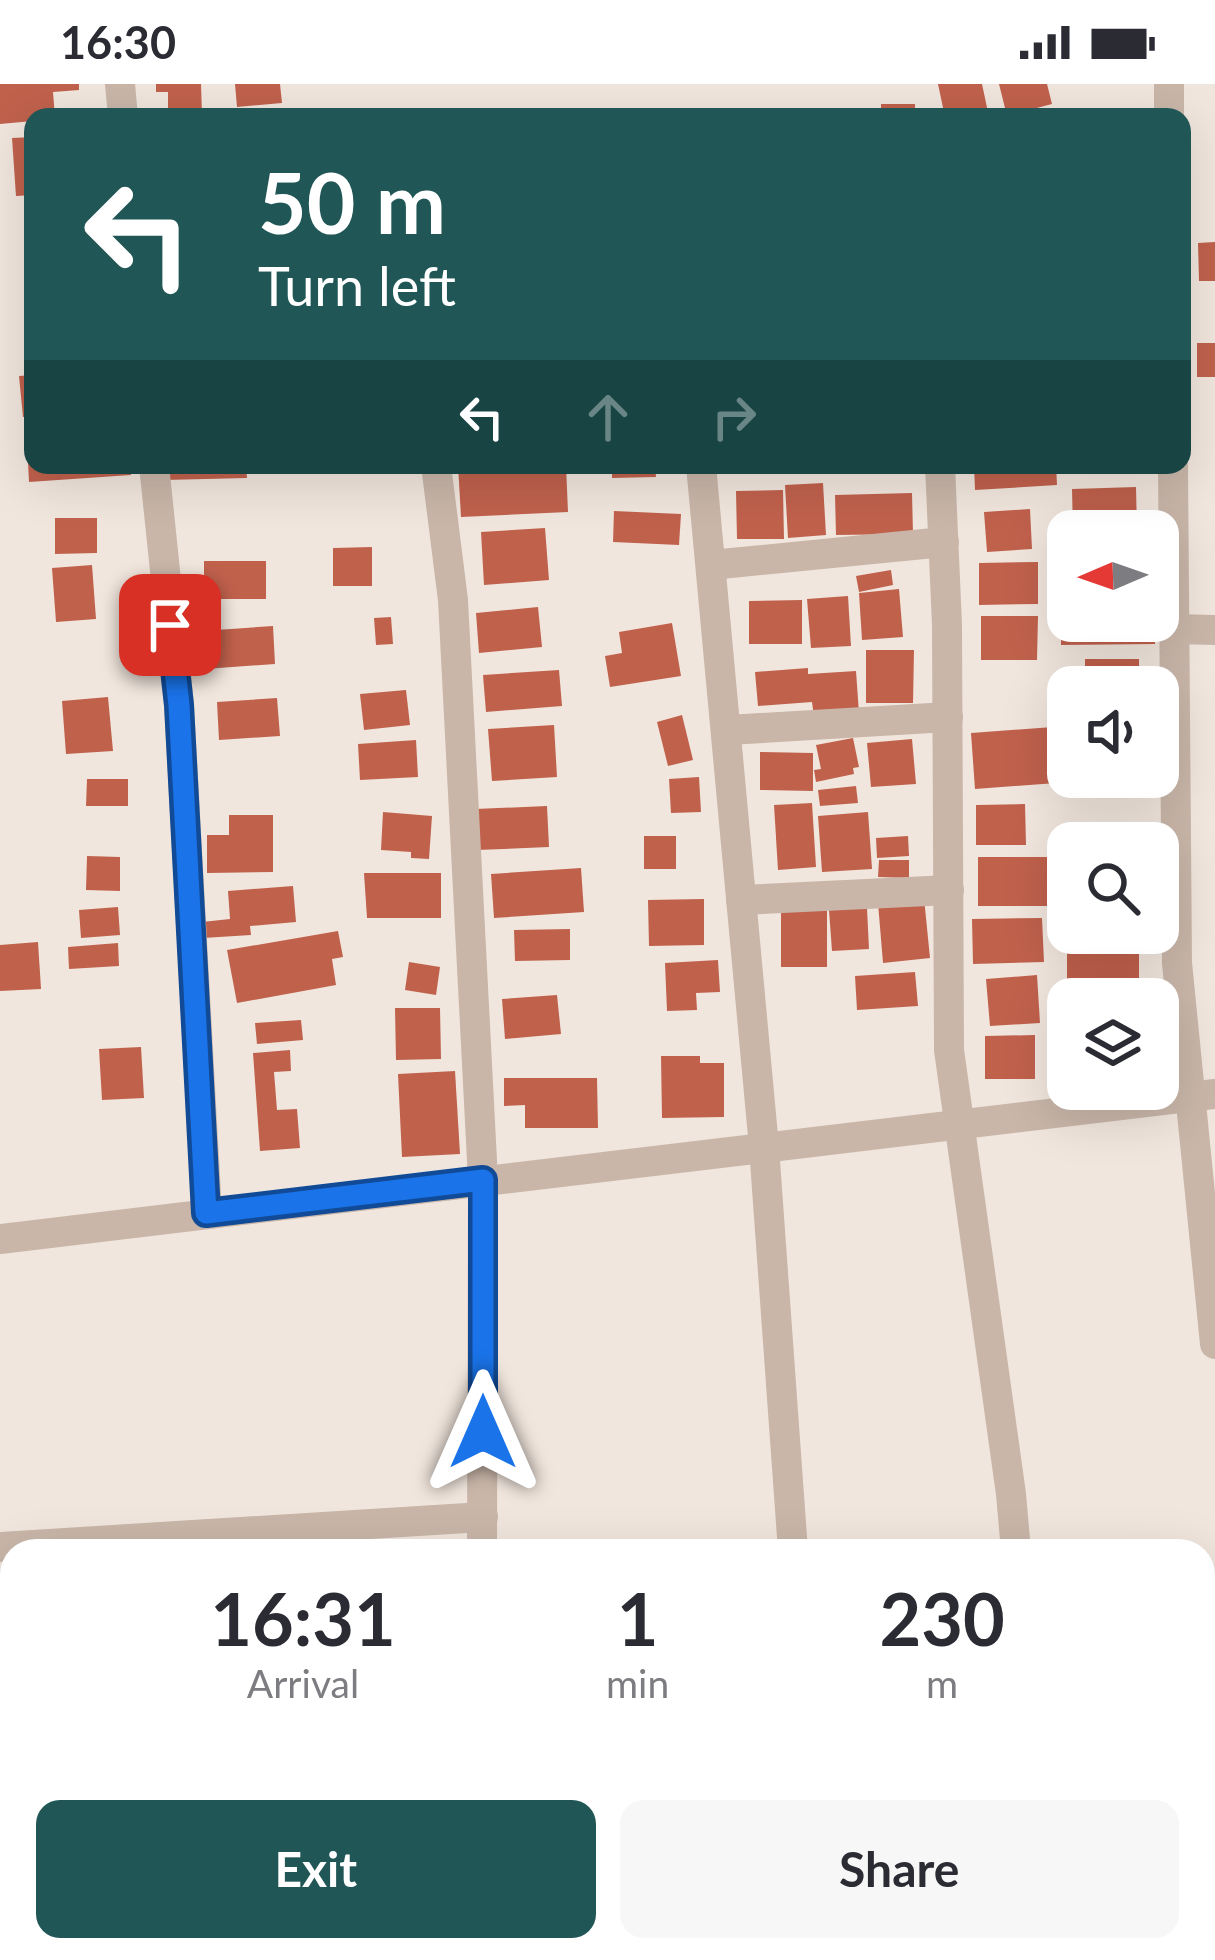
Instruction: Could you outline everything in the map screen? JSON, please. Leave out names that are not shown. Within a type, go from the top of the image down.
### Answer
[{"type":"street","points":[[155,474],[179,705],[206,1213]]},
{"type":"street","points":[[437,474],[453,600],[483,1180],[482,1539]]},
{"type":"street","points":[[702,474],[764,1147],[792,1539]]},
{"type":"street","points":[[940,474],[950,1050],[1015,1539]]},
{"type":"street","points":[[1173,474],[1173,510]]},
{"type":"street","points":[[711,565],[944,542]]},
{"type":"street","points":[[1179,629],[1215,630]]},
{"type":"street","points":[[1174,642],[1178,963],[1203,1095],[1215,1344]]},
{"type":"street","points":[[728,730],[948,717]]},
{"type":"street","points":[[742,900],[949,890]]},
{"type":"street","points":[[0,1239],[1203,1095]]},
{"type":"street","points":[[282,1539],[483,1517]]},
{"type":"building","points":[[0,84],[79,84],[79,90],[53,92],[54,108],[24,108],[24,122],[0,124]]},
{"type":"building","points":[[156,84],[201,84],[202,108],[168,108],[168,92],[156,92]]},
{"type":"building","points":[[235,84],[280,84],[282,103],[237,107]]},
{"type":"building","points":[[938,84],[982,84],[987,108],[943,108]]},
{"type":"building","points":[[999,84],[1047,84],[1052,104],[1005,108]]},
{"type":"building","points":[[881,104],[915,104],[915,108],[881,108]]},
{"type":"building","points":[[24,137],[24,196],[16,196],[12,138]]},
{"type":"building","points":[[1215,242],[1215,281],[1199,281],[1198,243]]},
{"type":"building","points":[[1197,343],[1215,343],[1215,377],[1197,377]]},
{"type":"building","points":[[19,376],[24,376],[24,417],[23,417]]},
{"type":"building","points":[[29,474],[131,475],[29,482]]},
{"type":"building","points":[[164,474],[247,474],[247,478],[164,480]]},
{"type":"building","points":[[459,474],[566,474],[568,512],[461,517]]},
{"type":"building","points":[[612,474],[656,477],[612,478]]},
{"type":"building","points":[[974,474],[1056,474],[1057,485],[975,490]]},
{"type":"building","points":[[823,483],[826,535],[788,538],[785,485]]},
{"type":"building","points":[[1136,487],[1137,510],[1072,510],[1072,489]]},
{"type":"building","points":[[783,490],[784,539],[737,539],[736,491]]},
{"type":"building","points":[[912,493],[913,534],[836,535],[835,495]]},
{"type":"building","points":[[1030,509],[1032,549],[987,552],[984,512]]},
{"type":"building","points":[[614,511],[681,514],[679,545],[613,542]]},
{"type":"building","points":[[55,518],[97,518],[97,553],[55,554]]},
{"type":"building","points":[[545,528],[549,580],[484,585],[481,532]]},
{"type":"building","points":[[372,547],[372,586],[333,586],[333,548]]},
{"type":"building","points":[[204,561],[266,561],[266,599],[204,599]]},
{"type":"building","points":[[1038,562],[1038,604],[979,605],[979,563]]},
{"type":"building","points":[[92,565],[96,619],[56,622],[52,568]]},
{"type":"building","points":[[891,570],[893,585],[859,592],[856,576]]},
{"type":"building","points":[[202,582],[205,614],[175,616],[172,584]]},
{"type":"building","points":[[899,589],[903,637],[862,640],[859,593]]},
{"type":"building","points":[[848,596],[851,646],[811,648],[807,599]]},
{"type":"building","points":[[802,600],[802,644],[749,644],[749,601]]},
{"type":"building","points":[[538,607],[542,647],[479,653],[476,613]]},
{"type":"building","points":[[981,616],[1038,616],[1037,660],[981,660]]},
{"type":"building","points":[[391,617],[393,644],[376,645],[374,618]]},
{"type":"building","points":[[672,623],[681,676],[610,687],[605,656],[622,653],[619,632]]},
{"type":"building","points":[[273,626],[275,664],[205,669],[202,631]]},
{"type":"building","points":[[1061,642],[1155,642],[1155,644]]},
{"type":"building","points":[[866,650],[914,650],[913,703],[866,703]]},
{"type":"building","points":[[1085,659],[1139,659],[1139,666],[1085,666]]},
{"type":"building","points":[[808,668],[808,674],[856,671],[859,713],[814,717],[812,702],[758,706],[755,672]]},
{"type":"building","points":[[559,670],[562,706],[486,712],[483,675]]},
{"type":"building","points":[[406,690],[410,725],[364,730],[360,694]]},
{"type":"building","points":[[108,697],[113,751],[66,754],[62,701]]},
{"type":"building","points":[[277,698],[280,736],[219,740],[217,702]]},
{"type":"building","points":[[682,715],[693,760],[668,766],[657,722]]},
{"type":"building","points":[[554,725],[557,777],[492,781],[488,729]]},
{"type":"building","points":[[1047,727],[1047,784],[975,789],[971,733]]},
{"type":"building","points":[[853,738],[859,767],[853,768],[854,774],[816,782],[814,770],[821,769],[816,745]]},
{"type":"building","points":[[912,739],[916,784],[871,787],[867,743]]},
{"type":"building","points":[[416,740],[418,777],[360,780],[358,744]]},
{"type":"building","points":[[760,752],[813,753],[813,791],[760,790]]},
{"type":"building","points":[[699,777],[701,812],[671,813],[669,779]]},
{"type":"building","points":[[87,779],[128,779],[128,806],[86,806]]},
{"type":"building","points":[[856,786],[858,803],[820,806],[818,790]]},
{"type":"building","points":[[812,803],[816,867],[778,870],[774,805]]},
{"type":"building","points":[[1025,804],[1026,845],[976,845],[976,805]]},
{"type":"building","points":[[547,806],[549,847],[477,850],[475,809]]},
{"type":"building","points":[[383,812],[432,816],[429,859],[381,850]]},
{"type":"building","points":[[868,812],[872,869],[822,872],[818,816]]},
{"type":"building","points":[[229,815],[273,815],[273,872],[207,873],[207,835],[229,835]]},
{"type":"building","points":[[644,836],[676,836],[676,869],[644,869]]},
{"type":"building","points":[[908,836],[909,856],[877,858],[876,838]]},
{"type":"building","points":[[87,856],[120,857],[120,891],[86,890]]},
{"type":"building","points":[[978,857],[1047,857],[1047,906],[978,906]]},
{"type":"building","points":[[879,860],[909,860],[909,878],[878,877]]},
{"type":"building","points":[[581,868],[584,912],[494,918],[491,874]]},
{"type":"building","points":[[364,873],[441,873],[441,918],[367,918]]},
{"type":"building","points":[[293,886],[296,922],[250,926],[251,935],[203,938],[202,922],[230,919],[228,891]]},
{"type":"building","points":[[924,898],[930,958],[883,963],[878,903]]},
{"type":"building","points":[[704,899],[704,945],[649,946],[648,900]]},
{"type":"building","points":[[118,907],[120,935],[81,938],[79,910]]},
{"type":"building","points":[[781,907],[827,908],[827,967],[781,967]]},
{"type":"building","points":[[867,908],[869,949],[832,951],[829,910]]},
{"type":"building","points":[[1042,918],[1044,962],[973,964],[972,919]]},
{"type":"building","points":[[570,929],[570,960],[515,961],[514,930]]},
{"type":"building","points":[[338,931],[343,957],[332,959],[336,985],[237,1003],[227,950]]},
{"type":"building","points":[[38,942],[41,989],[0,991],[0,945]]},
{"type":"building","points":[[118,943],[119,966],[69,969],[68,947]]},
{"type":"building","points":[[1067,954],[1139,954],[1139,978],[1067,978]]},
{"type":"building","points":[[718,960],[720,992],[696,993],[697,1010],[667,1011],[665,963]]},
{"type":"building","points":[[409,962],[440,967],[436,995],[405,990]]},
{"type":"building","points":[[915,972],[918,1006],[857,1010],[855,976]]},
{"type":"building","points":[[1037,975],[1040,1023],[990,1026],[986,979]]},
{"type":"building","points":[[557,995],[561,1034],[505,1039],[502,999]]},
{"type":"building","points":[[395,1008],[440,1008],[441,1059],[396,1060]]},
{"type":"building","points":[[301,1020],[303,1040],[257,1044],[255,1023]]},
{"type":"building","points":[[1035,1035],[1035,1079],[985,1079],[985,1036]]},
{"type":"building","points":[[141,1047],[144,1098],[102,1100],[99,1049]]},
{"type":"building","points":[[290,1050],[291,1071],[274,1072],[277,1110],[297,1109],[300,1148],[260,1151],[253,1053]]},
{"type":"building","points":[[661,1056],[700,1056],[700,1063],[724,1063],[724,1117],[662,1118]]},
{"type":"building","points":[[455,1071],[460,1154],[402,1157],[398,1074]]},
{"type":"building","points":[[504,1078],[597,1078],[598,1128],[525,1128],[525,1105],[504,1106]]},
{"type":"route","points":[[170,625],[179,705],[206,1213],[483,1180],[483,1432]]}]
